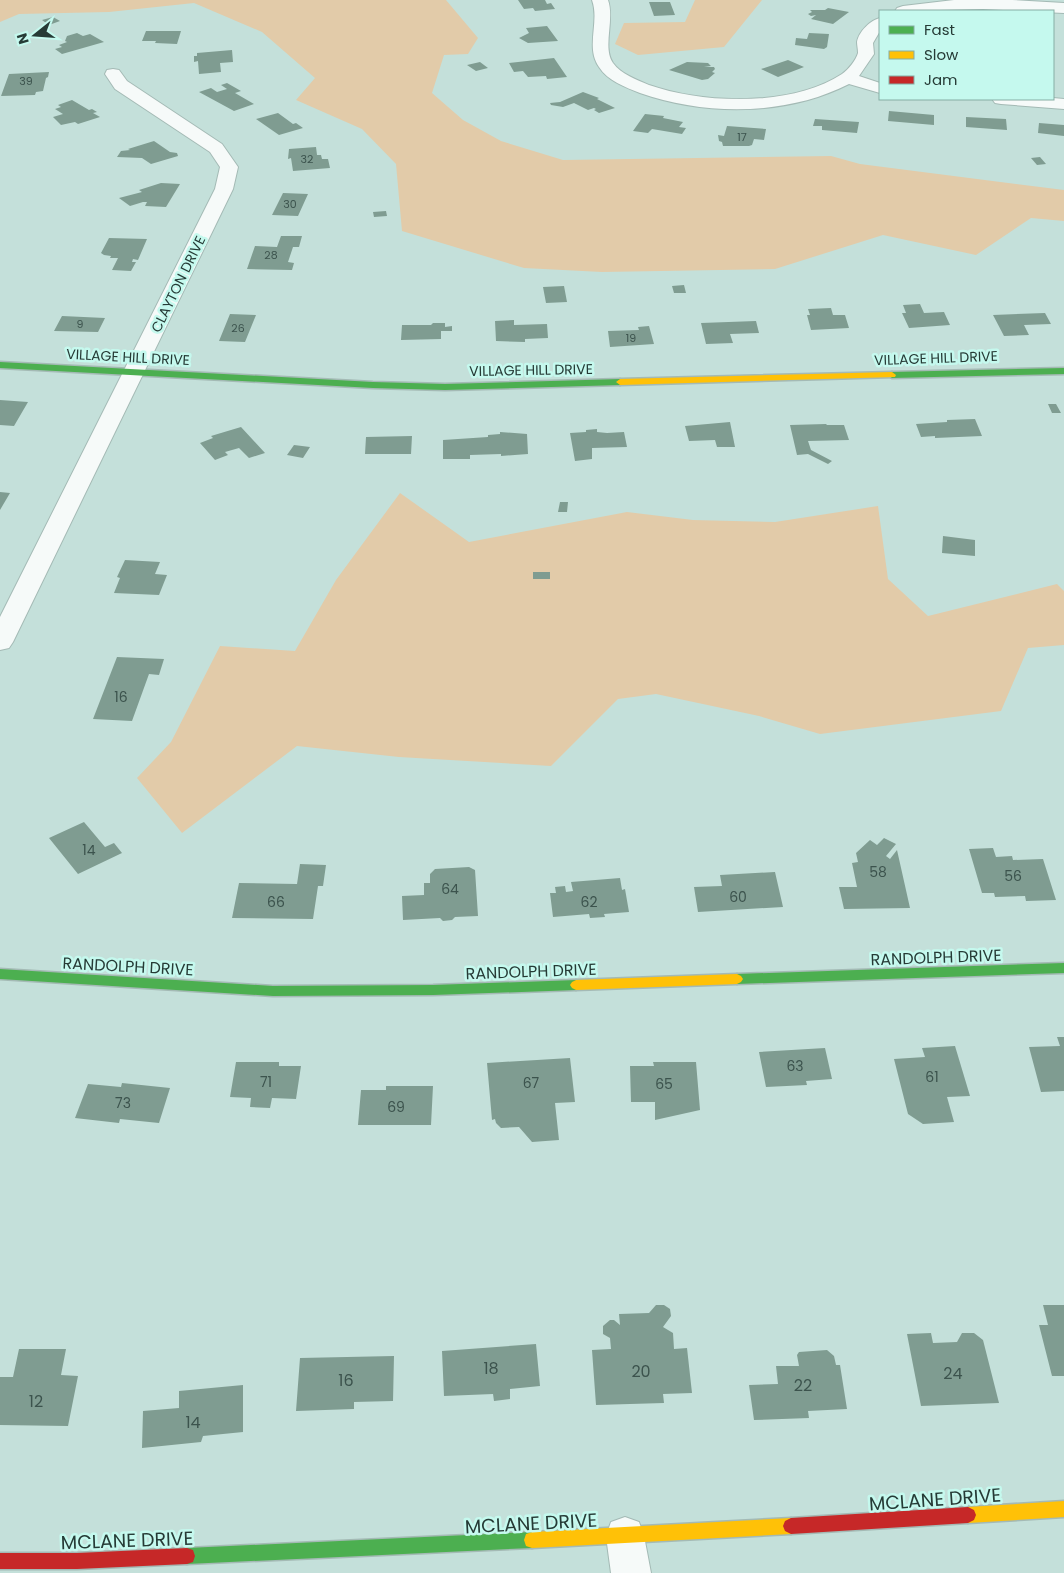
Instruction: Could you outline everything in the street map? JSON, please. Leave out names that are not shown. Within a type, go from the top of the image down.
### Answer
[{"type":"street","points":[[600,0],[604,7],[600,50],[606,65],[623,80],[653,93],[714,104],[749,104],[806,95],[848,78],[866,53],[865,41],[872,29],[879,24]]},
{"type":"street","points":[[908,10],[936,4],[978,1],[1064,8]]},
{"type":"street","name":"CLAYTON DRIVE","points":[[0,642],[224,189],[229,167],[216,148],[121,85],[113,74]]},
{"type":"street","points":[[848,78],[879,88]]},
{"type":"street","points":[[1014,100],[1064,104]]},
{"type":"street","name":"VILLAGE HILL DRIVE","points":[[0,365],[445,387],[1064,371]]},
{"type":"street","name":"RANDOLPH DRIVE","points":[[0,974],[273,991],[414,990],[1064,968]]},
{"type":"street","name":"MCLANE DRIVE","points":[[0,1561],[87,1560],[624,1536],[1064,1509]]},
{"type":"street","points":[[624,1536],[631,1573]]},
{"type":"shaded area","points":[[0,0],[446,0],[478,38],[468,54],[444,55],[432,93],[463,120],[501,141],[563,160],[831,156],[860,164],[1064,190],[1064,221],[1031,218],[976,255],[883,235],[775,269],[602,272],[524,268],[402,231],[396,164],[362,129],[296,100],[315,78],[262,32],[194,3],[109,12],[19,14],[0,22]]},
{"type":"shaded area","points":[[695,0],[762,0],[724,47],[638,55],[615,44],[624,23],[685,22]]},
{"type":"shaded area","points":[[400,493],[469,542],[627,512],[693,520],[775,522],[878,506],[888,579],[928,616],[1057,584],[1064,591],[1064,645],[1028,648],[1001,711],[820,734],[759,716],[656,694],[618,699],[551,766],[399,757],[297,746],[182,833],[137,778],[171,742],[220,646],[295,651],[336,580]]},
{"type":"building","points":[[518,0],[545,0],[547,4],[551,3],[555,9],[535,11],[533,8],[524,9]]},
{"type":"building","points":[[649,2],[670,2],[675,15],[654,16]]},
{"type":"building","points":[[828,8],[849,12],[833,24],[811,19],[816,15],[811,16],[808,14],[812,12],[810,10],[825,10]]},
{"type":"building","points":[[53,17],[60,21],[49,25],[42,20]]},
{"type":"building","points":[[547,26],[558,41],[528,43],[519,38],[529,33],[526,28]]},
{"type":"building","points":[[146,31],[181,31],[177,44],[142,41]]},
{"type":"building","points":[[77,33],[83,36],[90,34],[104,42],[62,54],[55,49],[62,47],[59,45],[67,42],[65,41],[67,36]]},
{"type":"building","points":[[809,33],[829,34],[827,47],[824,49],[795,45],[796,38],[807,39]]},
{"type":"building","points":[[232,50],[233,62],[220,63],[221,72],[199,74],[198,61],[194,62],[194,56],[197,56],[197,53]]},
{"type":"building","points":[[554,58],[567,77],[547,79],[546,76],[528,77],[523,71],[514,72],[509,63]]},
{"type":"building","points":[[788,60],[804,67],[778,77],[761,69]]},
{"type":"building","points":[[480,62],[488,68],[476,71],[467,65]]},
{"type":"building","points":[[687,62],[708,63],[711,66],[704,67],[714,67],[715,69],[712,72],[715,73],[708,79],[702,80],[669,70]]},
{"type":"building","points":[[49,72],[43,91],[36,92],[35,95],[1,96],[9,74]]},
{"type":"building","points":[[227,83],[241,91],[235,93],[254,104],[234,111],[199,92],[211,88],[217,92],[227,89],[221,85]]},
{"type":"building","points":[[583,92],[599,98],[597,99],[615,108],[599,113],[594,108],[588,110],[574,103],[563,107],[551,105],[550,103],[560,102]]},
{"type":"building","points":[[72,100],[89,110],[92,109],[97,112],[93,113],[100,117],[78,124],[75,122],[61,125],[53,117],[63,114],[55,109],[61,107],[58,105]]},
{"type":"building","points":[[889,111],[934,115],[934,125],[888,121]]},
{"type":"building","points":[[278,113],[293,124],[296,123],[303,128],[279,135],[256,119]]},
{"type":"building","points":[[645,114],[664,116],[663,118],[683,122],[679,127],[686,128],[682,134],[652,129],[648,133],[633,131]]},
{"type":"building","points":[[966,117],[1006,119],[1007,130],[966,127]]},
{"type":"building","points":[[815,119],[859,122],[857,133],[822,130],[822,126],[813,126]]},
{"type":"building","points":[[1039,123],[1064,125],[1064,136],[1038,133]]},
{"type":"building","points":[[727,126],[766,129],[764,140],[754,139],[752,145],[749,146],[723,146],[722,142],[719,141],[718,135],[724,136]]},
{"type":"building","points":[[154,141],[170,152],[177,153],[178,156],[151,164],[142,158],[117,157],[121,151],[130,150],[128,149]]},
{"type":"building","points":[[316,147],[317,155],[321,155],[322,159],[328,159],[330,168],[293,171],[291,158],[288,159],[289,149]]},
{"type":"building","points":[[1040,157],[1046,164],[1037,165],[1031,158]]},
{"type":"building","points":[[161,183],[180,184],[166,207],[145,206],[147,202],[130,206],[119,198],[142,192],[139,190]]},
{"type":"building","points":[[283,193],[308,194],[298,216],[272,215]]},
{"type":"building","points":[[386,211],[387,216],[374,217],[373,212]]},
{"type":"building","points":[[281,236],[302,236],[299,247],[293,247],[288,262],[294,263],[292,270],[247,269],[255,246],[277,247]]},
{"type":"building","points":[[109,238],[147,239],[138,260],[133,259],[132,262],[136,262],[131,271],[112,270],[118,258],[110,258],[111,256],[101,253]]},
{"type":"building","points":[[684,285],[686,293],[674,293],[672,286]]},
{"type":"building","points":[[564,286],[567,302],[546,303],[543,287]]},
{"type":"building","points":[[920,304],[924,313],[944,312],[950,325],[909,328],[902,313],[906,313],[903,305]]},
{"type":"building","points":[[831,308],[833,315],[845,315],[849,328],[811,330],[807,315],[810,315],[808,309]]},
{"type":"building","points":[[1045,313],[1051,324],[1024,325],[1029,335],[1004,336],[993,315]]},
{"type":"building","points":[[230,314],[256,315],[245,342],[219,341]]},
{"type":"building","points":[[62,316],[105,318],[98,332],[54,331]]},
{"type":"building","points":[[514,320],[514,325],[547,324],[548,338],[525,339],[525,342],[496,341],[495,321]]},
{"type":"building","points":[[756,321],[759,333],[730,334],[733,343],[706,344],[701,323]]},
{"type":"building","points":[[433,323],[445,323],[445,327],[452,326],[452,331],[441,331],[441,339],[401,340],[402,325],[431,325]]},
{"type":"building","points":[[649,326],[654,344],[610,347],[608,331],[639,330],[638,327]]},
{"type":"building","points":[[0,400],[28,402],[14,426],[0,425]]},
{"type":"building","points":[[1048,404],[1056,404],[1061,413],[1052,413]]},
{"type":"building","points":[[975,419],[982,436],[921,437],[916,424],[947,422],[947,420]]},
{"type":"building","points":[[730,422],[735,447],[717,447],[715,440],[689,441],[685,426]]},
{"type":"building","points":[[790,425],[844,425],[849,440],[808,441],[811,450],[832,461],[828,464],[808,454],[797,455]]},
{"type":"building","points":[[241,427],[265,453],[249,458],[239,448],[225,452],[228,455],[215,460],[200,443],[213,438],[211,436]]},
{"type":"building","points":[[597,429],[597,432],[624,432],[627,447],[592,448],[592,459],[575,461],[570,433]]},
{"type":"building","points":[[500,432],[527,434],[528,454],[501,456],[501,454],[470,455],[470,459],[443,459],[443,440],[488,437],[488,435],[500,434]]},
{"type":"building","points":[[412,436],[411,454],[365,454],[366,437]]},
{"type":"building","points":[[294,445],[310,447],[303,458],[287,455]]},
{"type":"building","points":[[0,492],[10,493],[0,510]]},
{"type":"building","points":[[560,502],[568,502],[567,512],[558,512]]},
{"type":"building","points":[[943,536],[975,540],[975,556],[942,553]]},
{"type":"building","points":[[125,560],[160,562],[155,574],[167,575],[159,595],[114,593],[120,578],[117,577]]},
{"type":"building","points":[[533,572],[550,572],[550,579],[533,579]]},
{"type":"building","points":[[117,657],[164,659],[159,675],[149,674],[132,721],[93,719]]},
{"type":"building","points":[[84,822],[105,847],[114,843],[122,853],[78,874],[49,838]]},
{"type":"building","points":[[884,838],[896,844],[886,856],[890,859],[897,850],[910,908],[844,909],[839,887],[857,887],[852,863],[858,862],[856,853],[870,840],[877,845]]},
{"type":"building","points":[[993,848],[996,857],[1012,856],[1013,860],[1043,859],[1056,900],[1026,901],[1025,896],[995,897],[994,893],[982,893],[969,849]]},
{"type":"building","points":[[300,864],[326,865],[323,886],[318,886],[313,919],[232,918],[239,883],[297,884]]},
{"type":"building","points":[[469,867],[475,870],[478,916],[455,917],[452,920],[443,921],[440,918],[403,920],[402,896],[424,895],[424,883],[430,883],[430,874],[435,869]]},
{"type":"building","points":[[775,872],[783,907],[698,912],[694,887],[722,886],[720,875]]},
{"type":"building","points":[[620,878],[622,890],[625,889],[629,912],[604,914],[605,917],[590,918],[589,914],[553,917],[550,893],[556,893],[555,887],[565,886],[566,892],[573,891],[571,882]]},
{"type":"building","points":[[1057,1037],[1064,1037],[1064,1091],[1041,1092],[1029,1047],[1060,1046]]},
{"type":"building","points":[[955,1046],[970,1096],[947,1097],[954,1122],[923,1124],[908,1114],[894,1059],[925,1057],[922,1048]]},
{"type":"building","points":[[825,1048],[832,1079],[806,1081],[807,1085],[766,1087],[759,1052]]},
{"type":"building","points":[[570,1058],[575,1102],[555,1103],[559,1140],[532,1142],[519,1127],[501,1128],[495,1119],[492,1120],[487,1063]]},
{"type":"building","points":[[236,1062],[279,1062],[279,1066],[301,1066],[296,1099],[272,1098],[270,1108],[250,1107],[251,1098],[230,1097]]},
{"type":"building","points":[[653,1062],[696,1062],[700,1110],[655,1120],[655,1102],[631,1102],[630,1066],[654,1066]]},
{"type":"building","points":[[122,1083],[170,1088],[159,1123],[120,1119],[119,1123],[75,1118],[88,1084],[121,1087]]},
{"type":"building","points":[[386,1086],[433,1086],[431,1125],[358,1125],[361,1090],[386,1090]]},
{"type":"building","points":[[656,1305],[664,1305],[670,1309],[671,1316],[663,1327],[673,1333],[674,1349],[687,1348],[692,1393],[663,1394],[664,1403],[596,1405],[592,1350],[611,1349],[610,1338],[603,1334],[603,1326],[610,1320],[614,1320],[620,1325],[619,1314],[649,1313]]},
{"type":"building","points":[[1043,1305],[1064,1305],[1064,1376],[1052,1376],[1039,1325],[1048,1325]]},
{"type":"building","points":[[931,1333],[933,1343],[957,1342],[962,1333],[974,1333],[983,1340],[999,1403],[921,1406],[907,1334]]},
{"type":"building","points":[[536,1344],[540,1386],[510,1389],[510,1399],[494,1401],[493,1394],[444,1396],[442,1351]]},
{"type":"building","points":[[19,1349],[66,1349],[61,1375],[78,1376],[68,1426],[0,1425],[0,1377],[13,1377]]},
{"type":"building","points":[[827,1350],[834,1356],[836,1365],[840,1365],[847,1409],[808,1411],[809,1418],[754,1420],[749,1385],[778,1384],[776,1366],[799,1366],[797,1355],[799,1352]]},
{"type":"building","points":[[394,1356],[393,1401],[354,1402],[354,1409],[296,1411],[300,1358]]},
{"type":"building","points":[[243,1385],[243,1432],[203,1436],[201,1442],[142,1448],[143,1411],[179,1408],[179,1391]]},
{"type":"traffic: fast","points":[[0,365],[373,385],[445,387],[620,382]]},
{"type":"traffic: fast","points":[[892,375],[1064,371]]},
{"type":"traffic: fast","points":[[737,979],[1064,968]]},
{"type":"traffic: fast","points":[[0,974],[273,991],[433,990],[576,985]]},
{"type":"traffic: fast","points":[[187,1556],[532,1540]]},
{"type":"traffic: slow","points":[[620,382],[892,375]]},
{"type":"traffic: slow","points":[[576,985],[737,979]]},
{"type":"traffic: slow","points":[[968,1515],[1064,1509]]},
{"type":"traffic: slow","points":[[532,1540],[791,1526]]},
{"type":"traffic: jam","points":[[791,1526],[968,1515]]},
{"type":"traffic: jam","points":[[0,1561],[77,1561],[187,1556]]}]
